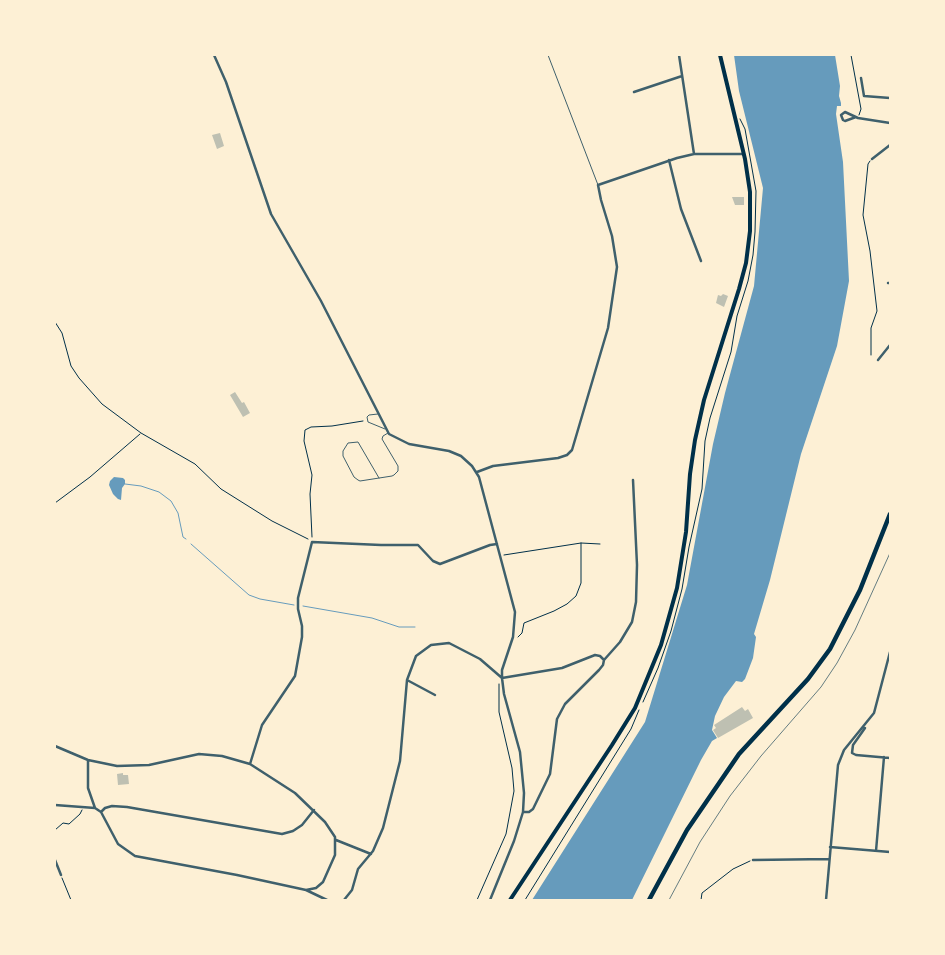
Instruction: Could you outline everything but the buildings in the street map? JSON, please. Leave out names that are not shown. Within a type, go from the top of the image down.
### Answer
[{"type":"main road","points":[[510,900],[625,725],[648,677],[666,627],[682,561],[692,455],[700,414],[746,263],[750,231],[750,207],[745,157],[720,55]]},
{"type":"main road","points":[[649,900],[687,830],[738,754],[817,669],[830,649],[860,590],[890,514]]},
{"type":"street","points":[[214,55],[226,82],[271,214],[321,300],[387,431],[393,437],[409,444],[449,451],[468,462],[477,472],[515,612],[513,637],[500,677],[521,758],[524,793],[523,812],[514,841],[490,900]]},
{"type":"street","points":[[679,55],[694,154]]},
{"type":"street","points":[[634,92],[682,76]]},
{"type":"street","points":[[861,78],[864,96],[890,98]]},
{"type":"street","points":[[857,118],[845,121],[842,120],[841,115],[845,112],[857,118],[890,123]]},
{"type":"street","points":[[872,159],[890,145]]},
{"type":"street","points":[[477,472],[493,466],[558,458],[567,455],[572,450],[608,328],[617,267],[612,236],[598,185],[669,160],[694,154],[745,157]]},
{"type":"street","points":[[669,160],[681,209],[701,262]]},
{"type":"street","points":[[878,360],[890,345]]},
{"type":"street","points":[[523,812],[529,812],[533,809],[550,774],[556,719],[566,704],[603,665],[604,660],[620,642],[632,622],[636,602],[637,565],[633,480]]},
{"type":"street","points":[[250,764],[262,725],[295,676],[302,637],[298,598],[312,542],[418,545],[433,560],[440,564],[497,544]]},
{"type":"street","points":[[344,900],[352,890],[358,869],[371,854],[383,828],[398,771],[407,680],[416,656],[431,645],[449,643],[480,660],[500,677],[562,668],[595,655],[600,656],[604,660]]},
{"type":"street","points":[[826,900],[838,765],[844,750],[874,713],[890,652]]},
{"type":"street","points":[[407,680],[435,695]]},
{"type":"street","points":[[865,726],[864,731],[853,745],[852,753],[890,758]]},
{"type":"street","points":[[55,746],[88,760],[117,766],[149,765],[199,754],[222,756],[250,764],[295,793],[314,810],[336,840],[371,854]]},
{"type":"street","points":[[876,851],[884,757]]},
{"type":"street","points":[[88,760],[88,788],[94,808]]},
{"type":"street","points":[[55,805],[94,808],[101,812],[118,844],[135,856],[306,890],[327,900]]},
{"type":"street","points":[[101,812],[105,808],[112,806],[127,806],[282,834],[293,831],[302,825],[314,810]]},
{"type":"street","points":[[306,890],[316,888],[323,882],[335,855],[336,840]]},
{"type":"street","points":[[830,847],[890,852]]},
{"type":"street","points":[[753,860],[829,859]]},
{"type":"street","points":[[55,860],[61,875]]},
{"type":"lane","points":[[548,55],[598,185]]},
{"type":"lane","points":[[378,414],[369,416],[367,420],[369,424],[387,431],[382,439],[398,466],[398,471],[394,475],[379,478],[360,481],[356,479],[343,456],[343,450],[346,445],[358,442],[379,478]]},
{"type":"path","points":[[851,55],[862,109],[857,118]]},
{"type":"path","points":[[642,702],[658,668],[671,631],[682,589],[702,489],[705,441],[710,418],[729,358],[737,316],[748,281],[753,255],[756,191],[745,129],[740,120],[736,118]]},
{"type":"path","points":[[871,355],[871,328],[877,311],[870,251],[863,215],[868,164],[872,159]]},
{"type":"path","points":[[55,322],[62,333],[71,366],[102,404],[141,433],[185,457],[202,470],[221,489],[272,521],[312,542]]},
{"type":"path","points":[[312,542],[310,494],[312,474],[304,441],[305,430],[311,427],[332,426],[367,420]]},
{"type":"path","points":[[55,503],[90,477],[141,433]]},
{"type":"path","points":[[513,637],[520,636],[524,623],[554,611],[576,596],[581,583],[581,543]]},
{"type":"path","points":[[501,555],[581,543],[600,544]]},
{"type":"path","points":[[477,900],[506,834],[514,791],[512,768],[499,712],[500,677]]},
{"type":"path","points":[[525,900],[626,737],[639,711]]},
{"type":"path","points":[[55,830],[62,823],[68,824],[80,814],[83,807]]},
{"type":"path","points":[[701,900],[702,893],[732,869],[753,860]]},
{"type":"path","points":[[61,875],[71,900]]},
{"type":"water","points":[[734,55],[835,55],[840,86],[841,106],[837,106],[836,114],[843,162],[849,281],[837,346],[801,454],[770,580],[754,634],[756,637],[753,658],[745,679],[742,682],[736,681],[724,697],[715,716],[712,730],[717,738],[712,741],[701,760],[632,900],[532,900],[645,722],[687,585],[713,444],[754,286],[763,188],[739,91]]},
{"type":"water","points":[[114,477],[125,480],[121,500],[113,494],[109,485]]},
{"type":"waterway","points":[[125,484],[141,486],[159,492],[171,501],[178,513],[183,537],[186,539]]},
{"type":"waterway","points":[[191,544],[249,595],[260,599],[294,605]]},
{"type":"waterway","points":[[303,606],[372,618],[399,627],[415,627]]},
{"type":"railway","points":[[669,900],[700,842],[730,796],[761,756],[821,687],[837,663],[855,630],[890,553]]}]
